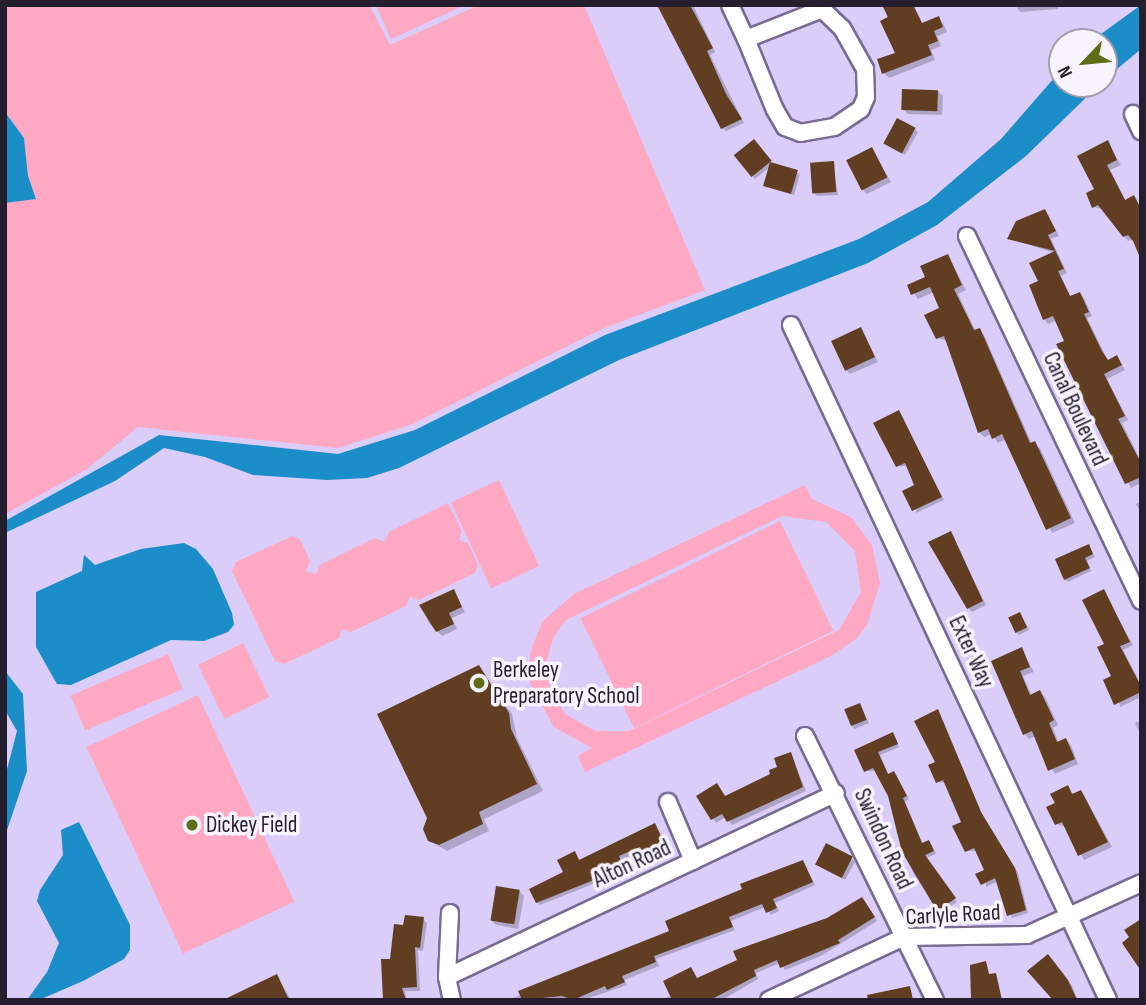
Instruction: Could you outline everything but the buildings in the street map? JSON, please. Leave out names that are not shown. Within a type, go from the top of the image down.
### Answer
[{"type":"street","points":[[730,5],[785,127],[801,133],[834,127],[861,109],[866,97],[866,69],[842,28],[822,9],[747,39]]},
{"type":"street","points":[[1133,114],[1141,131]]},
{"type":"street","name":"Canal Boulevard","points":[[967,236],[1141,601]]},
{"type":"street","name":"Exter Way","points":[[791,325],[1108,1000]]},
{"type":"street","name":"Swindon Road","points":[[805,736],[836,793],[935,1000]]},
{"type":"street","name":"Alton Road","points":[[447,977],[836,793]]},
{"type":"street","points":[[668,802],[692,861]]},
{"type":"street","name":"Carlyle Road","points":[[769,1000],[904,937],[1027,935],[1141,883]]},
{"type":"street","points":[[450,913],[447,977],[452,1000]]},
{"type":"shaded area","points":[[5,5],[369,5],[390,45],[479,5],[584,5],[705,290],[602,329],[413,424],[338,448],[138,427],[87,469],[5,514],[5,203],[36,198],[28,176],[24,138],[5,112]]},
{"type":"shaded area","points":[[376,5],[465,5],[391,39]]},
{"type":"shaded area","points":[[499,480],[539,566],[491,588],[451,502]]},
{"type":"shaded area","points":[[805,485],[812,499],[851,517],[872,545],[880,583],[867,625],[856,639],[831,656],[585,772],[578,756],[592,748],[554,727],[530,683],[530,653],[542,622],[574,594]],"holes":[[[782,516],[826,522],[855,551],[861,592],[839,630],[629,731],[595,731],[565,714],[550,688],[546,662],[554,636],[566,620]]]},
{"type":"shaded area","points":[[448,503],[462,531],[459,540],[468,543],[478,565],[475,573],[419,600],[410,597],[406,606],[351,632],[342,629],[339,638],[284,664],[275,661],[232,571],[236,562],[292,536],[300,539],[310,561],[306,571],[316,574],[320,565],[375,538],[384,542],[389,532]]},
{"type":"shaded area","points":[[780,521],[833,631],[634,728],[580,618]]},
{"type":"shaded area","points":[[243,643],[269,697],[224,719],[198,665]]},
{"type":"shaded area","points":[[168,654],[183,689],[85,730],[70,695]]},
{"type":"shaded area","name":"Dickey Field","points":[[198,695],[294,902],[183,954],[87,747]]},
{"type":"water","points":[[1141,5],[1141,49],[1118,68],[1118,28],[1109,28]]},
{"type":"water","points":[[1048,85],[1048,98],[1086,98],[1026,156],[937,225],[868,263],[619,360],[399,468],[367,478],[327,480],[253,475],[205,457],[164,448],[115,481],[5,533],[5,521],[159,435],[338,454],[415,430],[605,335],[859,239],[928,202],[1001,139]]},
{"type":"water","points":[[5,112],[24,138],[28,176],[36,199],[5,203]]},
{"type":"water","points":[[184,543],[196,549],[213,569],[232,613],[234,625],[228,632],[204,641],[171,640],[71,685],[57,684],[36,647],[36,592],[82,571],[84,555],[95,565],[141,549]]},
{"type":"water","points":[[5,671],[23,694],[27,771],[5,836],[5,777],[17,731],[5,710]]},
{"type":"water","points":[[79,822],[130,925],[130,950],[124,959],[83,981],[39,1000],[27,1000],[47,972],[59,943],[37,901],[40,890],[63,855],[61,830]]},
{"type":"place","name":"Berkeley Preparatory School","points":[[479,683]]},
{"type":"place","name":"Dickey Field","points":[[192,825]]}]
